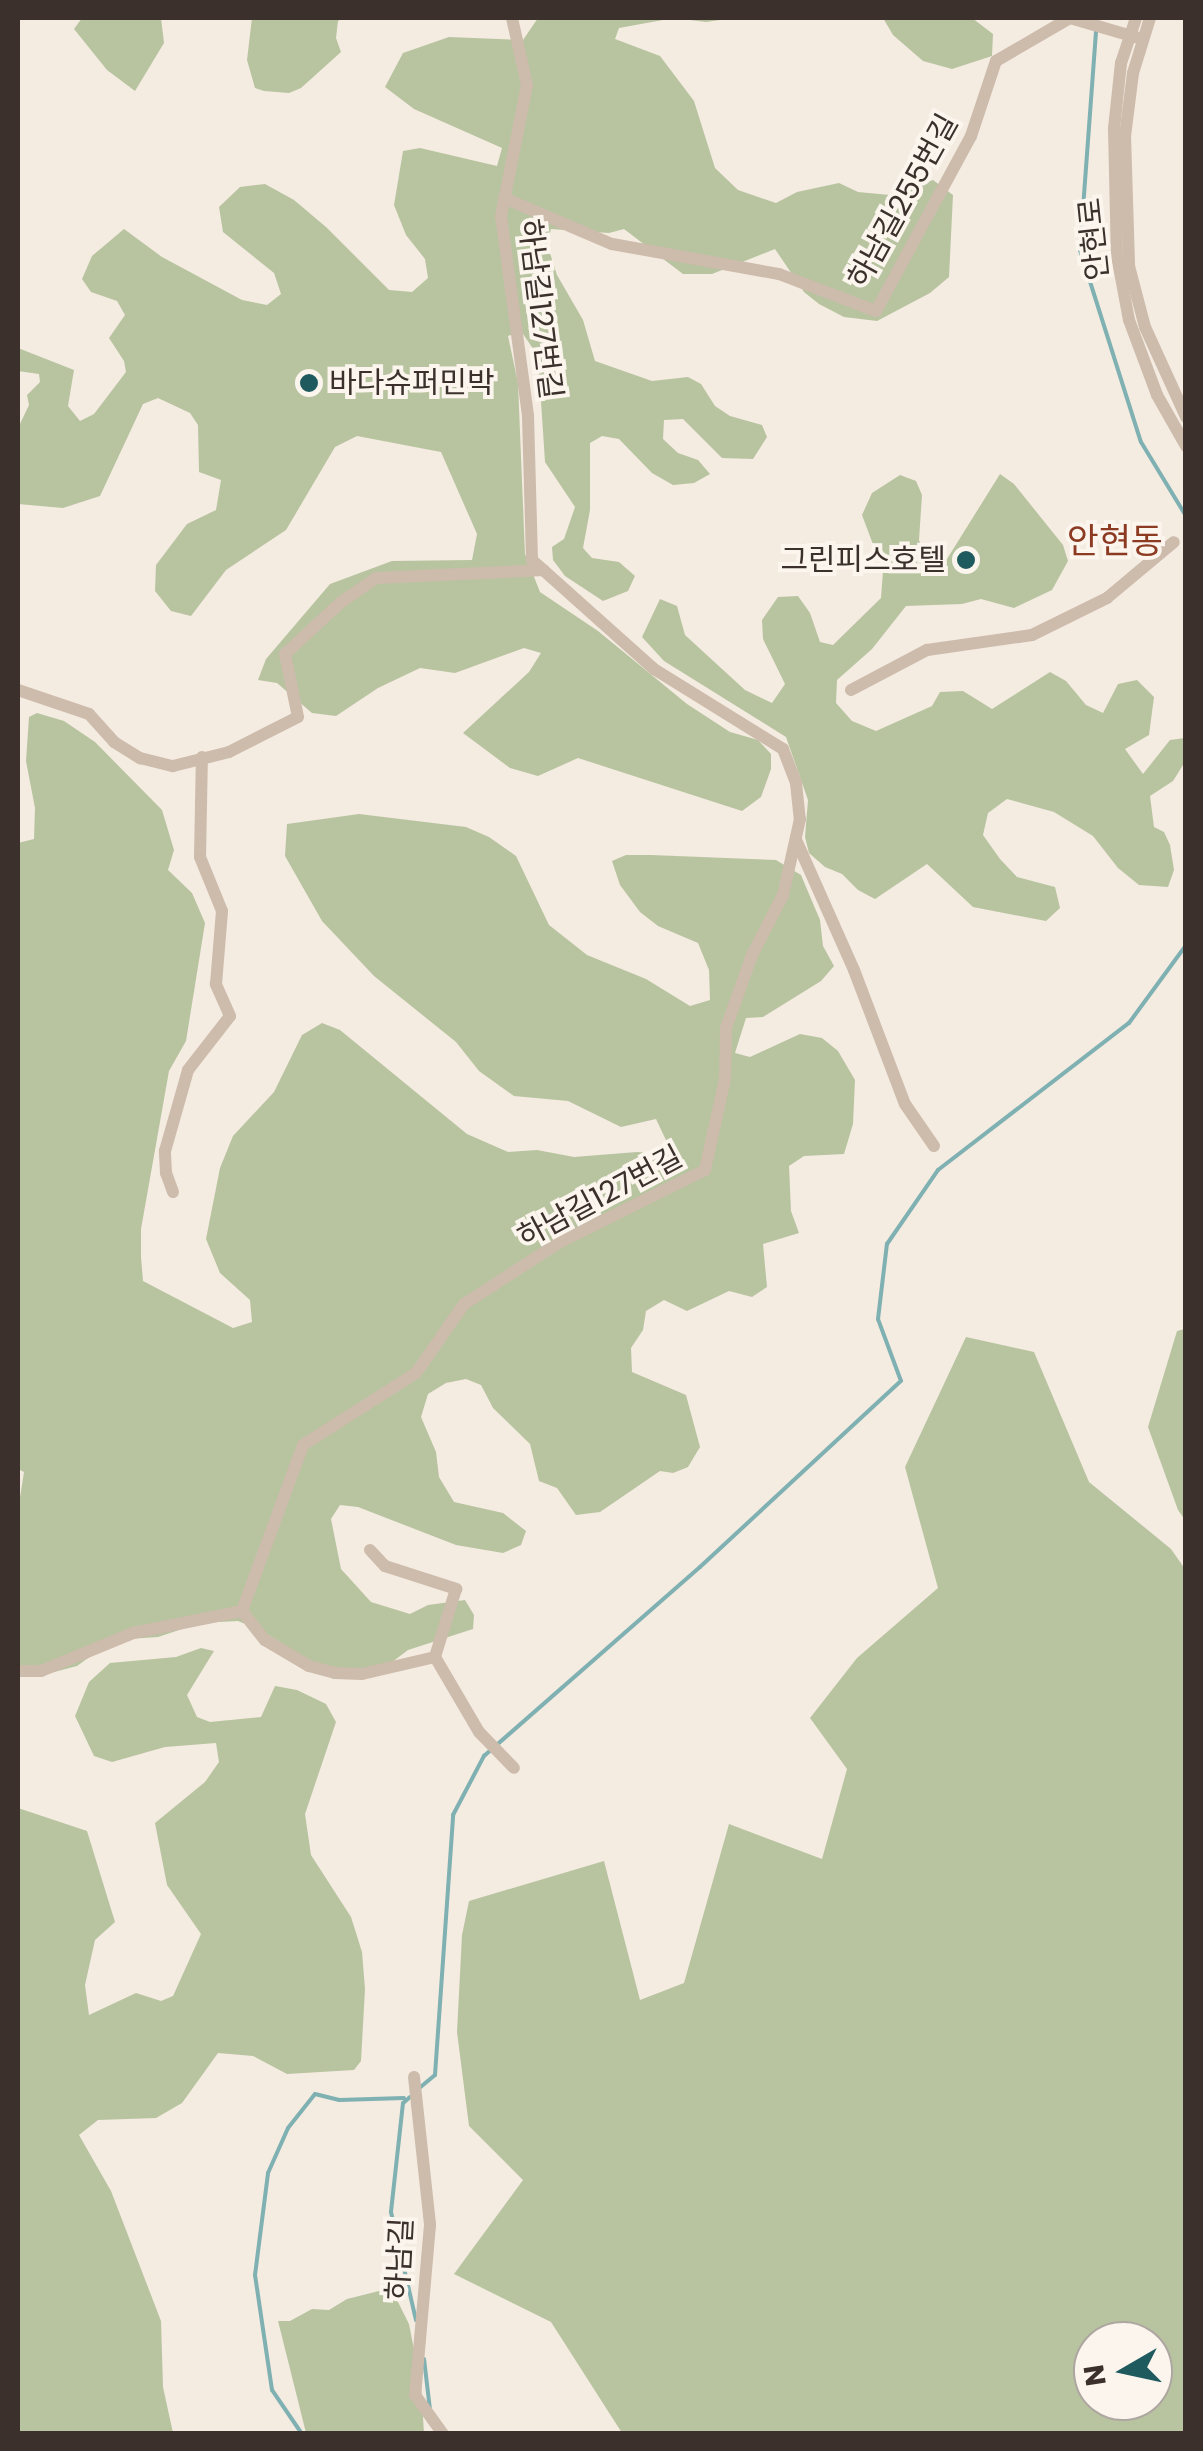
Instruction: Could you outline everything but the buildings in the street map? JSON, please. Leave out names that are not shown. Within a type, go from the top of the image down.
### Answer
[{"type":"street","name":"하남길127번길","points":[[242,1610],[303,1444],[416,1373],[464,1304],[560,1242],[704,1170],[725,1079],[726,1028],[752,955],[783,895],[797,842],[796,783],[783,749],[654,669],[532,560],[528,416],[501,216],[527,85],[512,18]]},
{"type":"street","name":"하남길255번길","points":[[504,198],[612,244],[779,274],[876,310],[971,136],[996,61],[1070,18],[1135,37]]},
{"type":"street","name":"안현로","points":[[1136,18],[1125,136],[1129,266],[1145,326],[1186,417]]},
{"type":"street","name":"안현로","points":[[1150,18],[1135,37],[1114,128],[1117,256],[1130,320],[1146,365],[1186,446]]},
{"type":"street","points":[[850,690],[927,650],[1032,635],[1107,598],[1174,542]]},
{"type":"street","points":[[18,690],[89,714],[114,742],[140,758],[173,766],[229,752],[298,717],[285,654],[340,603],[376,578],[544,570]]},
{"type":"street","points":[[172,1192],[165,1150],[188,1070],[230,1016],[216,984],[222,910],[200,858],[202,757]]},
{"type":"street","points":[[797,842],[854,970],[905,1104],[934,1146]]},
{"type":"street","points":[[370,1550],[385,1566],[456,1589],[435,1656],[479,1732],[514,1768]]},
{"type":"street","points":[[18,1671],[41,1671],[132,1633],[242,1610],[265,1640],[309,1666],[335,1673],[362,1674],[435,1656]]},
{"type":"street","name":"하남길","points":[[414,2078],[430,2225],[415,2396],[441,2430]]},
{"type":"green space","points":[[82,18],[161,18],[164,43],[135,91],[107,70],[74,29]]},
{"type":"green space","points":[[252,18],[343,18],[338,21],[336,38],[341,52],[301,88],[289,93],[255,88],[247,60]]},
{"type":"green space","points":[[538,18],[674,18],[619,28],[615,39],[660,56],[694,101],[715,168],[738,190],[776,203],[797,192],[839,183],[858,192],[890,195],[933,180],[953,195],[949,277],[930,293],[877,321],[844,317],[819,304],[804,292],[775,249],[712,274],[683,274],[624,229],[609,233],[551,229],[547,244],[557,275],[583,320],[595,361],[652,381],[688,377],[701,384],[715,406],[730,416],[762,425],[767,437],[753,459],[722,458],[683,419],[664,420],[663,439],[678,453],[698,460],[710,474],[694,483],[673,485],[652,473],[619,439],[602,436],[590,443],[590,510],[583,548],[592,558],[619,562],[635,576],[628,591],[603,601],[565,576],[553,560],[552,547],[564,539],[575,507],[545,462],[538,356],[521,331],[508,336],[518,383],[525,554],[540,592],[598,631],[687,704],[730,732],[758,740],[771,754],[771,769],[761,797],[742,811],[578,758],[538,776],[510,768],[463,733],[529,672],[541,653],[524,648],[455,673],[420,668],[378,688],[336,716],[312,713],[277,683],[258,680],[266,659],[330,584],[392,561],[472,560],[477,534],[441,452],[357,436],[335,447],[286,530],[226,570],[191,616],[171,611],[155,591],[156,565],[187,524],[216,510],[221,480],[199,472],[198,425],[190,413],[158,398],[143,404],[100,496],[63,508],[18,504],[18,428],[29,405],[27,395],[40,382],[39,374],[18,371],[18,348],[74,370],[68,406],[80,421],[94,414],[126,372],[124,361],[109,338],[125,315],[117,301],[91,292],[82,279],[92,256],[124,229],[162,257],[242,300],[267,305],[281,294],[274,273],[223,232],[219,207],[240,187],[265,184],[294,200],[326,227],[389,290],[412,292],[428,278],[425,259],[406,235],[394,205],[403,151],[420,148],[497,166],[502,148],[414,109],[385,87],[403,53],[449,37],[523,40]]},
{"type":"green space","points":[[674,18],[734,18],[706,22]]},
{"type":"green space","points":[[883,18],[972,18],[993,34],[992,56],[952,69],[923,61],[893,35]]},
{"type":"green space","points":[[1000,474],[1014,484],[1063,545],[1068,561],[1052,590],[1014,608],[981,599],[962,604],[906,606],[872,649],[837,680],[836,703],[852,721],[876,731],[932,706],[940,692],[963,691],[992,709],[1050,672],[1066,681],[1086,705],[1103,713],[1118,684],[1137,680],[1154,697],[1149,735],[1125,749],[1143,774],[1170,740],[1185,738],[1183,765],[1173,781],[1150,796],[1154,827],[1164,832],[1170,845],[1174,870],[1168,887],[1139,885],[1118,868],[1093,836],[1054,812],[1007,799],[988,813],[983,835],[1000,859],[1017,877],[1055,887],[1060,908],[1046,921],[973,907],[927,864],[875,899],[858,890],[842,874],[825,867],[809,853],[805,837],[808,800],[786,737],[664,661],[642,637],[660,599],[677,606],[685,635],[745,690],[772,703],[785,684],[763,639],[762,620],[778,597],[798,596],[810,613],[820,642],[833,645],[881,598],[883,571],[862,515],[872,493],[900,475],[916,481],[922,495],[919,540],[924,553],[933,560],[947,559]]},
{"type":"green space","points":[[37,713],[64,721],[95,742],[162,810],[174,850],[168,870],[192,893],[205,923],[186,1041],[169,1071],[141,1229],[141,1257],[143,1281],[233,1328],[252,1322],[250,1300],[220,1273],[206,1239],[220,1168],[233,1136],[274,1092],[302,1035],[322,1023],[340,1030],[467,1134],[508,1152],[537,1150],[574,1157],[637,1152],[673,1155],[656,1119],[621,1127],[568,1101],[514,1096],[479,1071],[456,1042],[374,976],[322,921],[285,856],[287,824],[359,814],[466,827],[489,837],[516,856],[549,925],[587,955],[646,979],[690,1006],[710,1000],[709,970],[698,943],[658,926],[640,912],[620,885],[612,861],[626,855],[776,860],[801,875],[820,920],[823,946],[834,966],[821,981],[763,1017],[746,1018],[735,1053],[750,1057],[800,1034],[822,1038],[838,1051],[855,1080],[853,1124],[844,1154],[804,1156],[789,1166],[791,1211],[799,1233],[763,1244],[767,1287],[752,1297],[729,1291],[687,1311],[664,1300],[646,1311],[643,1330],[631,1348],[632,1372],[686,1395],[700,1447],[688,1467],[673,1473],[660,1471],[600,1512],[576,1515],[557,1488],[539,1481],[530,1444],[493,1408],[481,1385],[466,1379],[446,1383],[428,1394],[421,1417],[436,1452],[439,1477],[454,1502],[503,1513],[526,1531],[521,1545],[503,1553],[456,1545],[358,1507],[340,1505],[331,1519],[341,1569],[371,1602],[410,1614],[428,1605],[465,1600],[474,1615],[473,1629],[408,1650],[371,1678],[318,1666],[262,1631],[238,1621],[200,1623],[158,1637],[113,1640],[77,1666],[43,1675],[18,1674],[18,1510],[24,1472],[18,1469],[18,843],[34,839],[35,808],[26,761],[29,717]]},
{"type":"green space","points":[[1186,1329],[1185,1520],[1148,1427],[1177,1331]]},
{"type":"green space","points":[[966,1337],[1034,1352],[1089,1482],[1171,1549],[1185,1569],[1185,2433],[622,2433],[551,2322],[454,2274],[523,2180],[469,2126],[457,2032],[462,1935],[469,1901],[604,1861],[640,2000],[684,1983],[729,1824],[822,1859],[847,1769],[810,1718],[857,1658],[938,1588],[905,1467]]},
{"type":"green space","points":[[201,1648],[214,1651],[187,1695],[197,1717],[210,1722],[261,1717],[275,1686],[297,1690],[326,1704],[336,1722],[305,1814],[311,1855],[351,1917],[362,1952],[365,1989],[361,2061],[354,2070],[287,2074],[253,2056],[218,2053],[182,2103],[156,2118],[98,2120],[79,2135],[111,2191],[161,2321],[163,2387],[173,2433],[18,2433],[18,1808],[87,1831],[115,1922],[95,1940],[85,1985],[89,2015],[136,1993],[161,2001],[173,1996],[201,1934],[167,1885],[155,1823],[205,1782],[219,1762],[216,1743],[165,1747],[112,1762],[94,1756],[75,1716],[89,1682],[110,1663],[176,1657]]},
{"type":"green space","points":[[379,2291],[395,2296],[409,2324],[421,2385],[424,2433],[306,2433],[278,2321],[290,2321],[312,2309],[329,2310],[347,2299]]},
{"type":"waterway","points":[[1097,18],[1080,250],[1141,442],[1186,516]]},
{"type":"waterway","points":[[417,2090],[435,2075],[453,1815],[484,1756],[700,1567],[901,1381],[878,1319],[887,1244],[938,1170],[1129,1023],[1186,945]]},
{"type":"waterway","points":[[302,2434],[272,2390],[255,2275],[268,2173],[288,2128],[315,2094],[339,2100],[404,2098]]},
{"type":"waterway","points":[[410,2097],[403,2103],[391,2212],[416,2320]]},
{"type":"waterway","points":[[424,2359],[430,2409]]},
{"type":"place","name":"바다슈퍼민박","points":[[309,383]]},
{"type":"place","name":"그린피스호텔","points":[[966,560]]},
{"type":"district","name":"안현동","points":[[1115,541]]}]
